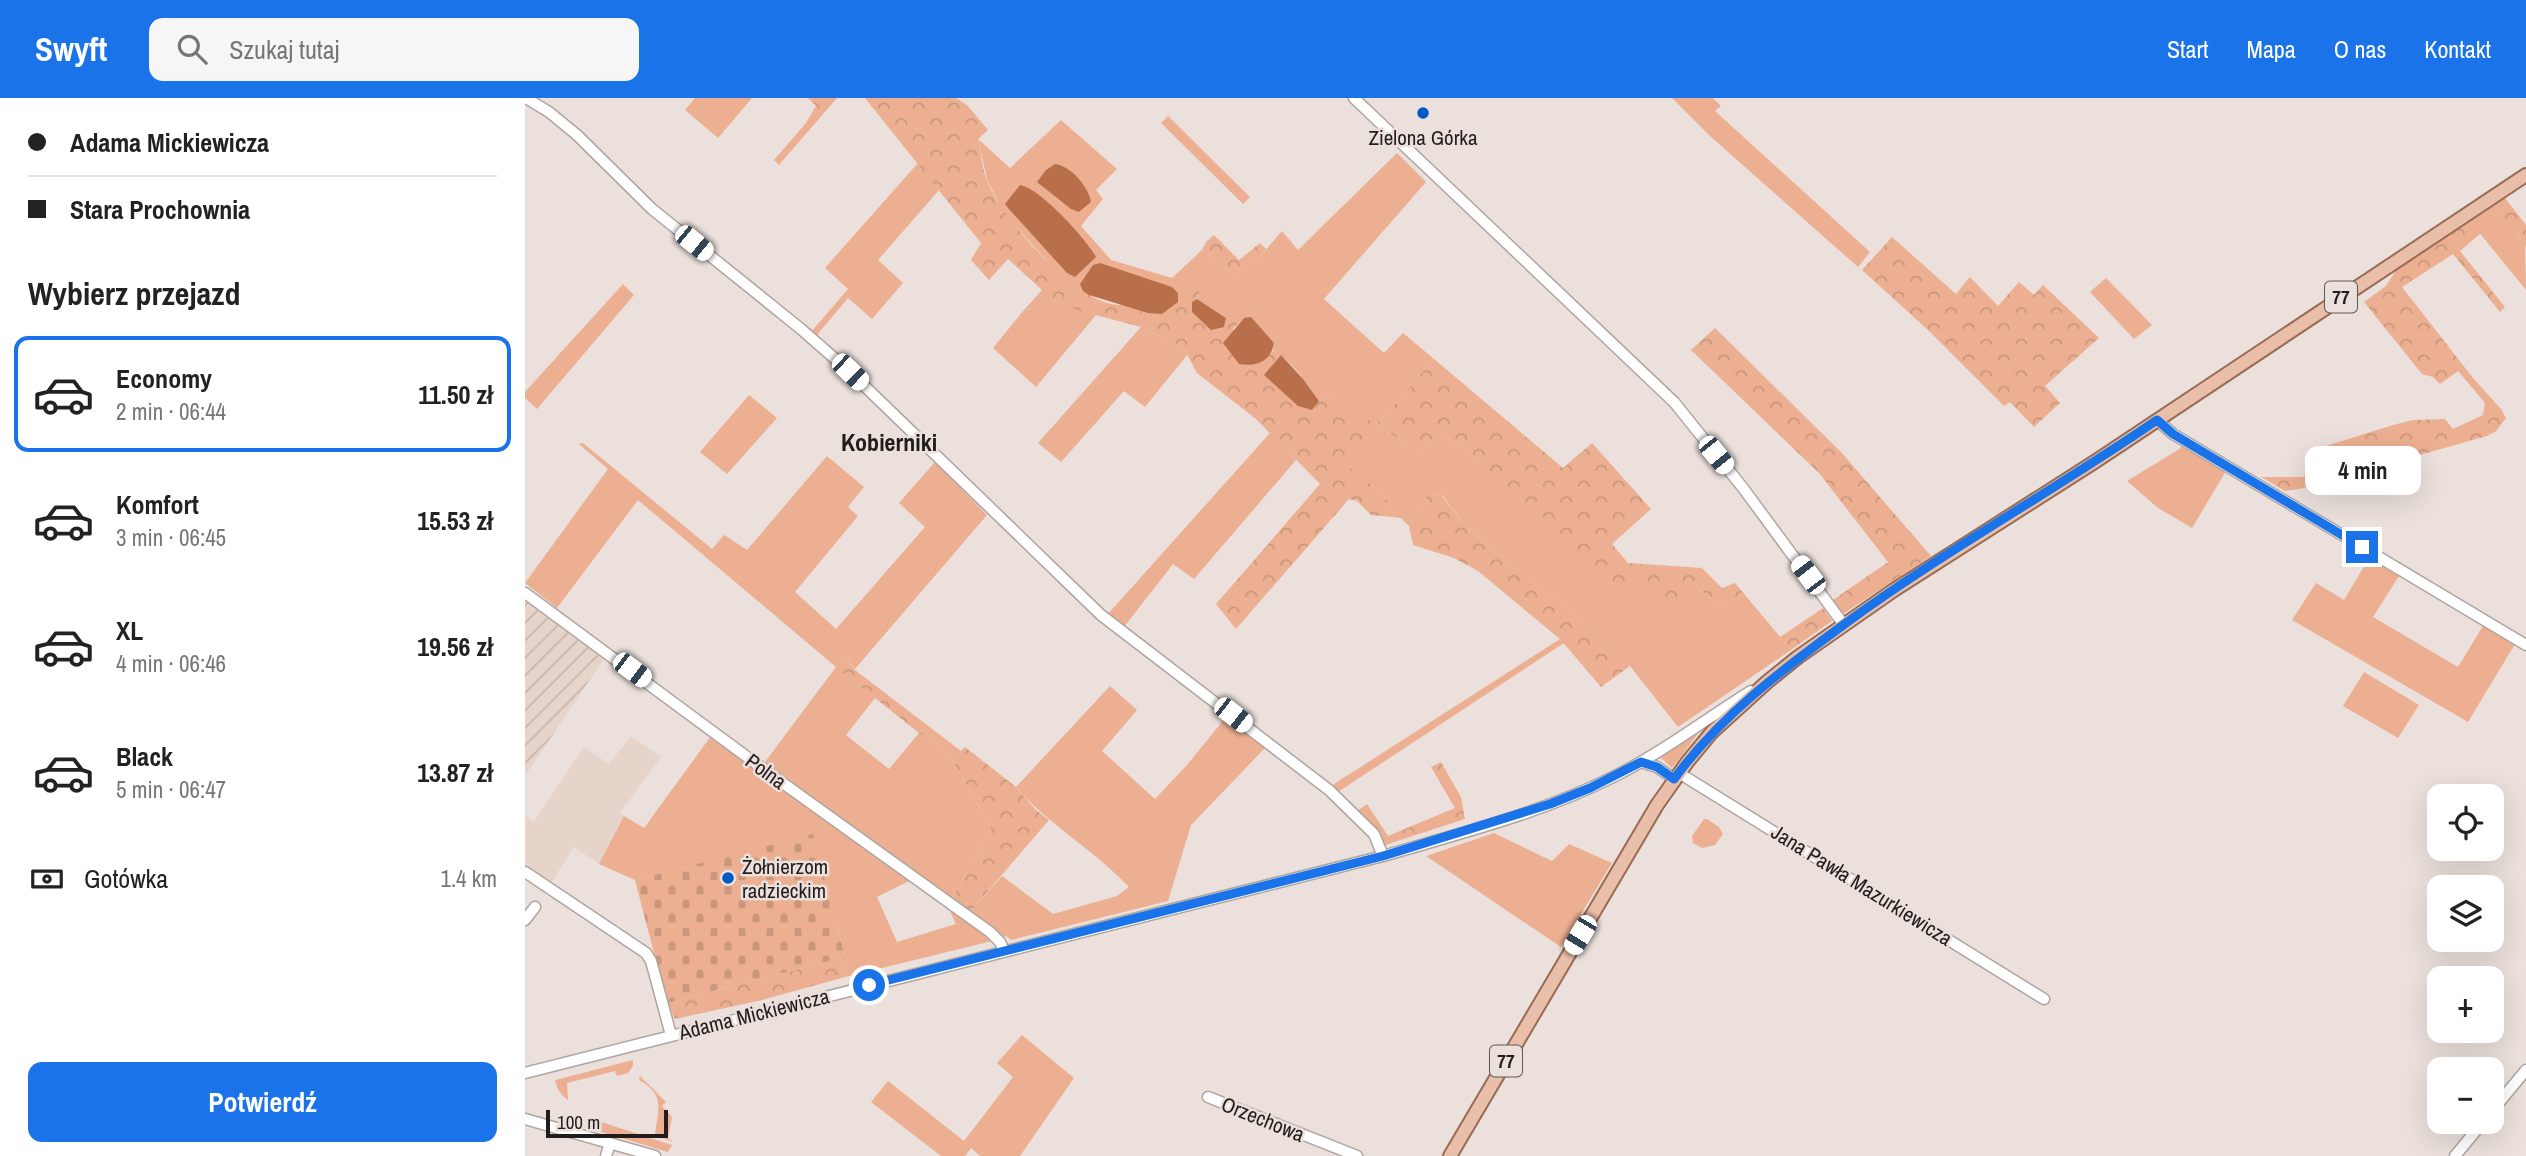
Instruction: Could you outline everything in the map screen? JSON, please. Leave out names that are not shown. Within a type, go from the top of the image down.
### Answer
[{"type":"main road","name":"77","points":[[2157,420],[2526,175]]},
{"type":"main road","name":"Adama Mickiewicza","points":[[1677,776],[1712,732],[1766,682],[1916,576],[2157,420]]},
{"type":"main road","name":"77","points":[[1450,1156],[1636,840],[1677,776]]},
{"type":"street","points":[[526,98],[549,112],[577,135],[652,209],[850,372],[1101,615],[1329,790],[1374,834],[1383,856]]},
{"type":"street","points":[[1354,98],[1674,402],[1743,488],[1844,625]]},
{"type":"street","points":[[2157,420],[2173,434],[2526,645]]},
{"type":"street","name":"Polna","points":[[525,593],[991,932],[1004,951]]},
{"type":"street","name":"Adama Mickiewicza","points":[[526,1072],[1383,856],[1550,804],[1590,788],[1641,762],[1766,682]]},
{"type":"street","name":"Jana Pawła Mazurkiewicza","points":[[1641,762],[1677,776],[2044,999]]},
{"type":"street","points":[[525,872],[646,953],[651,961],[671,1035]]},
{"type":"street","points":[[525,920],[535,907]]},
{"type":"street","points":[[2504,1097],[2526,1070]]},
{"type":"street","name":"Orzechowa","points":[[1209,1097],[1357,1156]]},
{"type":"street","points":[[525,1119],[655,1156]]},
{"type":"street","points":[[2455,1156],[2473,1134]]},
{"type":"street","points":[[606,1156],[610,1143]]},
{"type":"shaded area","points":[[1055,164],[1073,173],[1086,190],[1091,202],[1079,212],[1071,209],[1037,182],[1046,170]]},
{"type":"shaded area","points":[[1020,185],[1029,188],[1050,205],[1073,227],[1096,257],[1075,277],[1067,273],[1005,204]]},
{"type":"shaded area","points":[[1100,263],[1172,287],[1178,293],[1178,302],[1162,314],[1148,313],[1089,295],[1083,291],[1080,284],[1093,265]]},
{"type":"shaded area","points":[[1197,299],[1226,318],[1224,327],[1211,330],[1192,312],[1192,302]]},
{"type":"shaded area","points":[[1251,317],[1274,343],[1270,355],[1261,362],[1239,364],[1223,343],[1244,318]]},
{"type":"shaded area","points":[[1281,355],[1319,401],[1312,410],[1298,406],[1264,375]]},
{"type":"shaded area","points":[[525,599],[605,657],[525,776]]},
{"type":"shaded area","points":[[631,736],[661,757],[620,813],[624,816],[599,864],[574,847],[550,884],[527,870],[525,816],[534,821],[584,747],[609,764]]},
{"type":"green space","points":[[695,98],[752,98],[718,138],[685,110]]},
{"type":"green space","points":[[808,98],[837,98],[779,165],[774,160],[806,123],[816,106]]},
{"type":"green space","points":[[865,98],[956,98],[967,105],[988,130],[978,139],[985,176],[995,197],[1024,237],[1063,276],[1083,291],[1103,301],[1127,305],[1178,293],[1172,287],[1188,281],[1200,293],[1192,302],[1224,327],[1226,318],[1244,318],[1233,329],[1260,362],[1273,351],[1281,355],[1271,367],[1312,410],[1319,401],[1331,395],[1376,425],[1344,463],[1384,494],[1394,517],[1371,515],[1357,501],[1349,499],[1236,629],[1216,604],[1320,484],[1256,419],[1197,373],[1183,347],[1141,327],[1080,311],[1051,299],[1034,309],[1024,310],[1042,290],[1008,259],[989,280],[971,260],[981,243]]},
{"type":"green space","points":[[1672,98],[1713,98],[1721,106],[1715,111],[1870,252],[1858,267],[1710,136]]},
{"type":"green space","points":[[1168,116],[1250,197],[1243,204],[1161,123]]},
{"type":"green space","points":[[1061,120],[1117,169],[1096,190],[1103,199],[1081,226],[1111,260],[1172,278],[1202,250],[1234,275],[1259,258],[1282,231],[1298,250],[1397,153],[1426,182],[1324,299],[1384,353],[1403,333],[1434,359],[1376,425],[1420,452],[1442,434],[1472,455],[1524,503],[1638,579],[1695,584],[1717,606],[1745,595],[1791,650],[1678,727],[1630,666],[1567,604],[1539,588],[1464,524],[1442,495],[1428,494],[1409,526],[1401,518],[1394,517],[1384,494],[1343,463],[1375,425],[1331,395],[1319,401],[1293,366],[1273,351],[1274,343],[1251,318],[1226,318],[1197,299],[1200,293],[1172,288],[1089,295],[1062,278],[1004,213],[987,180],[978,139],[1010,168]]},
{"type":"green space","points":[[918,163],[939,190],[878,260],[903,283],[872,319],[848,298],[816,336],[811,332],[848,289],[825,268]]},
{"type":"green space","points":[[2505,198],[2509,203],[2491,217],[2511,228],[2525,243],[2526,290],[2469,220]]},
{"type":"green space","points":[[2509,203],[2526,225],[2526,247],[2516,233],[2491,217]]},
{"type":"green space","points":[[2469,220],[2481,233],[2460,251],[2505,307],[2500,312],[2453,254],[2402,287],[2473,378],[2501,409],[2506,418],[2496,431],[2487,436],[2299,489],[2285,491],[2261,477],[2303,477],[2326,446],[2393,425],[2413,420],[2445,419],[2453,429],[2483,415],[2485,403],[2458,371],[2440,384],[2433,377],[2422,374],[2364,302],[2386,286],[2396,270]]},
{"type":"green space","points":[[1214,235],[1239,260],[1260,243],[1266,249],[1259,258],[1234,275],[1202,250]]},
{"type":"green space","points":[[1892,237],[1956,294],[1970,277],[1998,306],[2019,282],[2034,295],[2043,285],[2099,338],[2045,386],[2060,403],[2034,427],[2010,402],[2004,406],[1928,330],[1862,270]]},
{"type":"green space","points":[[2106,278],[2152,325],[2134,339],[2090,292]]},
{"type":"green space","points":[[623,284],[634,295],[537,409],[525,398],[525,392]]},
{"type":"green space","points":[[1050,299],[1096,315],[1036,387],[993,348],[1024,310],[1034,309]]},
{"type":"green space","points":[[1141,327],[1183,347],[1187,355],[1145,407],[1124,391],[1061,462],[1038,443]]},
{"type":"green space","points":[[1715,328],[1841,452],[1931,556],[1843,614],[1833,600],[1888,562],[1819,473],[1691,350]]},
{"type":"green space","points":[[1434,359],[1563,468],[1592,443],[1651,509],[1612,544],[1628,563],[1702,568],[1722,588],[1735,583],[1745,595],[1717,606],[1695,584],[1669,602],[1638,579],[1614,588],[1472,455],[1442,434],[1420,452],[1376,425]]},
{"type":"green space","points":[[749,395],[777,418],[727,474],[700,452]]},
{"type":"green space","points":[[1270,433],[1296,460],[1194,579],[1173,564],[1124,627],[1108,614]]},
{"type":"green space","points":[[583,443],[712,549],[724,535],[747,550],[827,456],[864,487],[848,507],[858,516],[795,592],[836,629],[925,527],[899,503],[935,462],[987,515],[855,669],[844,657],[837,667],[875,698],[846,735],[889,769],[919,733],[945,748],[991,827],[952,899],[765,762],[836,667],[638,500],[557,608],[525,583],[608,469],[579,444]]},
{"type":"green space","points":[[2181,445],[2226,471],[2192,528],[2158,508],[2127,481],[2181,448]]},
{"type":"green space","points":[[1428,494],[1441,495],[1464,524],[1539,588],[1567,604],[1630,666],[1601,687],[1560,639],[1478,571],[1454,558],[1413,545],[1409,526]]},
{"type":"green space","points":[[2369,558],[2399,576],[2373,617],[2458,667],[2483,626],[2515,644],[2468,722],[2292,620],[2316,583],[2344,600]]},
{"type":"green space","points":[[1823,608],[1832,621],[1791,650],[1780,637]]},
{"type":"green space","points":[[1560,639],[1564,643],[1338,792],[1331,786]]},
{"type":"green space","points":[[844,657],[855,670],[961,751],[965,747],[1016,787],[1036,810],[1049,820],[970,912],[952,899],[991,827],[945,748],[919,733],[836,667]]},
{"type":"green space","points":[[2364,672],[2419,705],[2398,738],[2343,706]]},
{"type":"green space","points":[[1110,686],[1137,710],[1102,751],[1155,799],[1226,717],[1266,747],[1191,825],[1168,901],[1011,940],[1006,936],[1000,938],[970,912],[1002,876],[1053,914],[1117,896],[1129,887],[1016,787]]},
{"type":"green space","points":[[1704,726],[1672,768],[1659,756]]},
{"type":"green space","points":[[711,736],[911,880],[877,897],[897,942],[956,924],[948,907],[992,941],[845,977],[847,961],[813,835],[635,880],[599,864],[624,816],[644,828]]},
{"type":"green space","points":[[1441,762],[1461,797],[1465,819],[1382,846],[1357,811],[1367,804],[1388,836],[1455,808],[1431,767]]},
{"type":"green space","points":[[1704,819],[1719,827],[1723,834],[1715,845],[1702,848],[1693,843],[1692,836]]},
{"type":"green space","points":[[1494,833],[1552,861],[1569,844],[1612,863],[1561,947],[1426,856]]},
{"type":"green space","points":[[813,834],[845,957],[667,1003],[635,880]]},
{"type":"green space","points":[[845,957],[845,977],[762,1000],[675,1019],[667,1003]]},
{"type":"green space","points":[[1022,1035],[1074,1078],[1020,1156],[980,1156],[971,1148],[965,1156],[941,1156],[871,1102],[888,1081],[964,1141],[1013,1077],[997,1063]]},
{"type":"green space","points":[[633,1060],[633,1066],[628,1073],[617,1076],[615,1071],[567,1083],[568,1100],[555,1080]]},
{"type":"green space","points":[[640,1076],[666,1102],[662,1106],[672,1117],[668,1138],[673,1142],[655,1135],[657,1097],[639,1080]]},
{"type":"green space","points":[[595,1120],[672,1145],[668,1152],[588,1128],[589,1122]]},
{"type":"place","name":"Zielona Górka","points":[[1423,113]]},
{"type":"place","name":"Żołnierzom radzieckim","points":[[728,878]]},
{"type":"district","name":"Kobierniki","points":[[889,442]]},
{"type":"route","points":[[869,985],[1383,856],[1550,804],[1590,788],[1641,762],[1652,764],[1674,779],[1719,725],[1766,682],[1818,642],[2157,420],[2173,434],[2362,547]]}]
